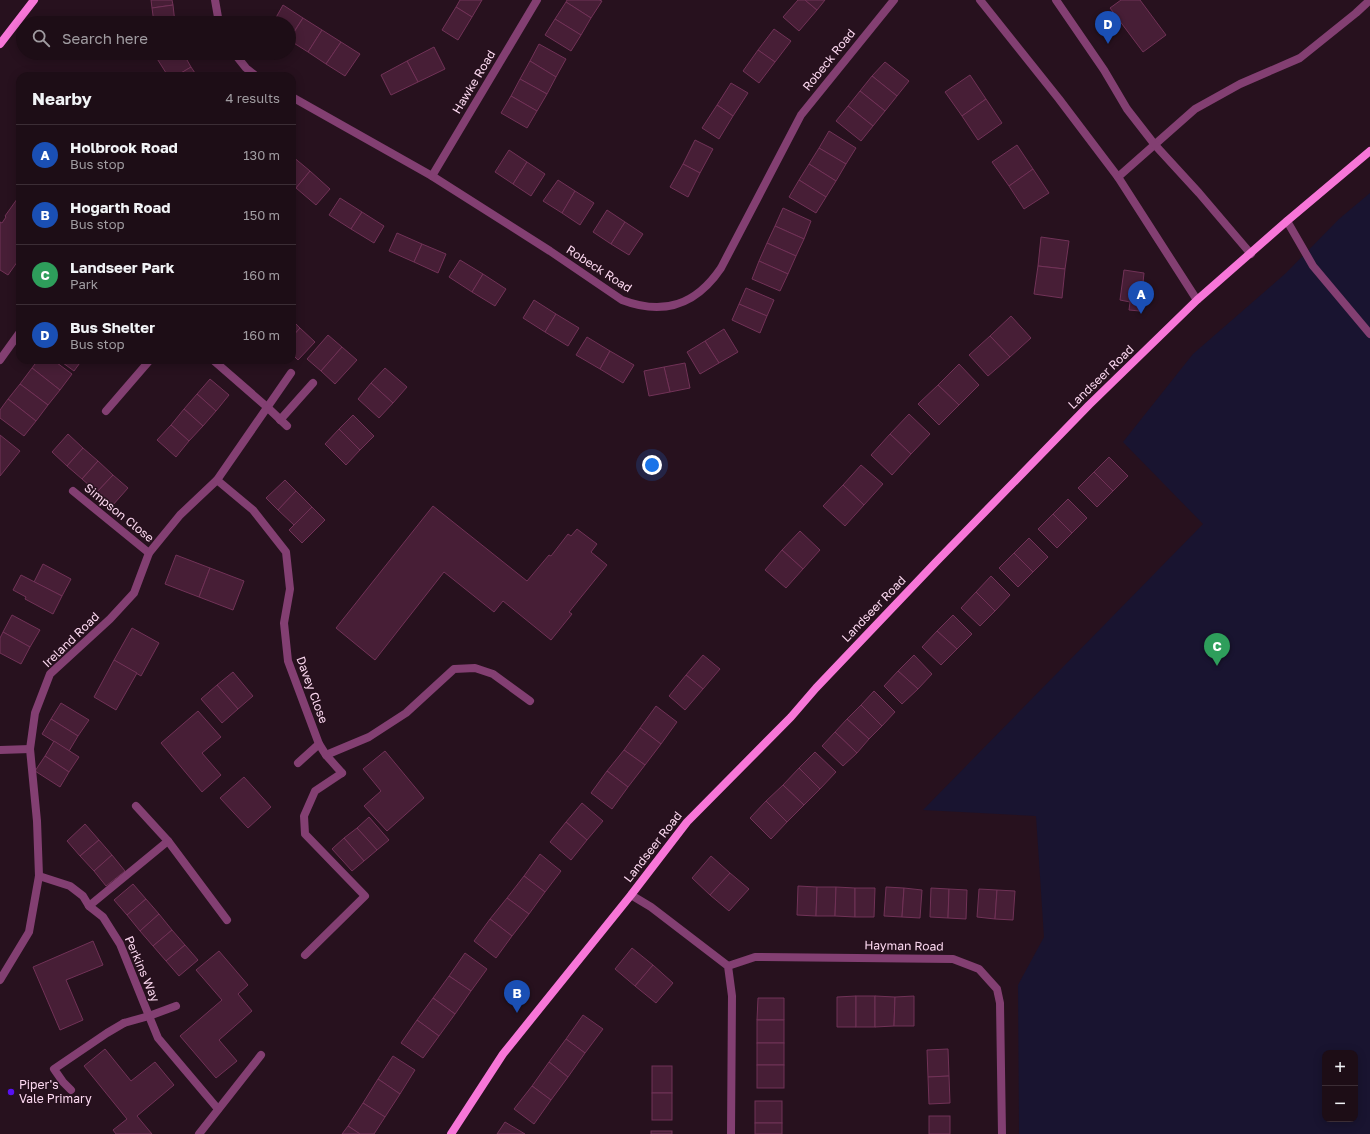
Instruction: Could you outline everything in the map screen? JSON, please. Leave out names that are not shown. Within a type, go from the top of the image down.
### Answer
[{"type":"street","points":[[22,16],[34,0]]},
{"type":"street","points":[[215,0],[218,16]]},
{"type":"street","name":"Hawke Road","points":[[432,176],[537,0]]},
{"type":"street","name":"Robeck Road","points":[[296,99],[432,176],[550,251],[622,300],[649,308],[676,305],[690,299],[702,291],[713,280],[721,268],[801,115],[894,0]]},
{"type":"street","points":[[980,0],[1059,99],[1118,177],[1197,300]]},
{"type":"street","points":[[1056,0],[1104,70],[1127,109],[1155,145],[1199,193],[1251,254]]},
{"type":"street","points":[[1356,13],[1361,0]]},
{"type":"street","points":[[1118,177],[1195,109],[1240,84],[1300,58],[1370,0]]},
{"type":"street","points":[[0,44],[16,23]]},
{"type":"street","points":[[240,60],[251,72]]},
{"type":"street","name":"Landseer Road","points":[[450,1134],[502,1054],[631,895],[687,822],[791,717],[816,688],[952,545],[1089,405],[1197,300],[1370,151]]},
{"type":"street","points":[[1287,221],[1313,266],[1370,334]]},
{"type":"street","points":[[0,360],[16,338]]},
{"type":"street","points":[[106,411],[147,364]]},
{"type":"street","points":[[218,364],[287,426]]},
{"type":"street","name":"Ireland Road","points":[[0,980],[29,932],[39,876],[37,821],[30,749],[35,713],[50,674],[110,619],[134,593],[149,553],[180,515],[217,480],[291,373]]},
{"type":"street","points":[[280,420],[312,383]]},
{"type":"street","name":"Davey Close","points":[[217,480],[253,510],[286,552],[290,589],[284,623],[288,661],[319,744],[342,773],[316,791],[304,816],[305,834],[365,896],[305,955]]},
{"type":"street","name":"Simpson Close","points":[[73,491],[149,553]]},
{"type":"street","points":[[326,754],[369,737],[406,713],[454,669],[475,668],[493,674],[530,701]]},
{"type":"street","points":[[298,762],[319,744]]},
{"type":"street","points":[[0,750],[30,749]]},
{"type":"street","points":[[136,806],[168,841],[227,920]]},
{"type":"street","points":[[89,906],[168,841]]},
{"type":"street","name":"Perkins Way","points":[[39,876],[70,886],[83,896],[89,906],[103,917],[120,944],[149,1016]]},
{"type":"street","points":[[631,895],[650,907],[728,966],[732,996],[731,1134]]},
{"type":"street","name":"Hayman Road","points":[[728,966],[755,957],[953,959],[979,969],[997,989],[1000,1003],[1002,1134]]},
{"type":"street","name":"Perkins Way","points":[[71,1090],[54,1069],[124,1023],[176,1006]]},
{"type":"street","points":[[149,1016],[158,1038],[218,1109]]},
{"type":"street","points":[[199,1134],[261,1055]]},
{"type":"shaded area","points":[[1370,193],[1370,1134],[1019,1134],[1018,985],[1044,937],[1036,816],[923,810],[1203,524],[1123,442],[1193,354],[1286,273],[1339,219]]},
{"type":"building","points":[[151,0],[172,0],[173,5],[152,8]]},
{"type":"building","points":[[460,0],[482,0],[472,17],[456,7]]},
{"type":"building","points":[[567,0],[602,1],[591,18],[566,2]]},
{"type":"building","points":[[798,0],[805,0],[817,10],[799,31],[783,17]]},
{"type":"building","points":[[805,0],[825,0],[817,10]]},
{"type":"building","points":[[1121,0],[1140,0],[1166,35],[1143,52],[1110,8]]},
{"type":"building","points":[[566,2],[591,18],[581,35],[555,19]]},
{"type":"building","points":[[173,5],[174,16],[153,16],[152,8]]},
{"type":"building","points":[[283,5],[303,18],[296,28],[296,16],[277,16]]},
{"type":"building","points":[[456,7],[472,17],[458,40],[442,30]]},
{"type":"building","points":[[303,18],[322,30],[308,52],[296,44],[296,29]]},
{"type":"building","points":[[555,19],[581,35],[571,51],[545,35]]},
{"type":"building","points":[[774,29],[791,41],[775,62],[758,50]]},
{"type":"building","points":[[322,30],[341,42],[326,64],[308,52]]},
{"type":"building","points":[[341,42],[360,54],[345,76],[326,64]]},
{"type":"building","points":[[539,44],[566,59],[556,77],[530,61]]},
{"type":"building","points":[[434,47],[445,69],[418,82],[407,61]]},
{"type":"building","points":[[758,50],[775,62],[759,83],[743,71]]},
{"type":"building","points":[[158,60],[187,60],[191,67],[183,72],[165,72]]},
{"type":"building","points":[[407,61],[418,82],[391,95],[381,75]]},
{"type":"building","points":[[530,61],[556,77],[547,94],[520,79]]},
{"type":"building","points":[[885,62],[909,81],[897,96],[872,76]]},
{"type":"building","points":[[191,67],[194,72],[183,72]]},
{"type":"building","points":[[970,75],[986,99],[962,116],[945,92]]},
{"type":"building","points":[[872,76],[897,96],[885,111],[860,91]]},
{"type":"building","points":[[520,79],[547,94],[537,111],[511,96]]},
{"type":"building","points":[[731,83],[748,93],[733,116],[717,105]]},
{"type":"building","points":[[860,91],[885,111],[873,126],[848,106]]},
{"type":"building","points":[[511,96],[537,111],[527,128],[501,113]]},
{"type":"building","points":[[986,99],[1002,123],[978,140],[962,116]]},
{"type":"building","points":[[717,105],[733,116],[719,139],[702,128]]},
{"type":"building","points":[[848,106],[873,126],[861,141],[836,121]]},
{"type":"building","points":[[829,131],[856,148],[846,164],[819,148]]},
{"type":"building","points":[[695,140],[713,149],[700,173],[683,164]]},
{"type":"building","points":[[1017,145],[1033,169],[1009,186],[992,162]]},
{"type":"building","points":[[819,148],[846,164],[836,181],[809,164]]},
{"type":"building","points":[[509,150],[527,162],[513,184],[495,172]]},
{"type":"building","points":[[296,159],[310,171],[296,188]]},
{"type":"building","points":[[527,162],[545,174],[531,196],[513,184]]},
{"type":"building","points":[[683,164],[700,173],[688,197],[670,187]]},
{"type":"building","points":[[809,164],[836,181],[826,197],[799,180]]},
{"type":"building","points":[[1033,169],[1049,193],[1024,209],[1009,186]]},
{"type":"building","points":[[310,171],[330,189],[316,205],[296,188]]},
{"type":"building","points":[[558,180],[575,191],[562,213],[543,201]]},
{"type":"building","points":[[799,180],[826,197],[816,213],[789,197]]},
{"type":"building","points":[[575,191],[594,203],[580,225],[562,213]]},
{"type":"building","points":[[340,198],[362,212],[351,229],[329,215]]},
{"type":"building","points":[[16,201],[16,264],[8,275],[0,270],[0,222],[2,223],[6,217],[5,216]]},
{"type":"building","points":[[783,208],[811,221],[804,239],[775,226]]},
{"type":"building","points":[[607,210],[625,222],[611,244],[593,232]]},
{"type":"building","points":[[362,212],[384,226],[374,243],[351,229]]},
{"type":"building","points":[[625,222],[643,234],[629,255],[611,244]]},
{"type":"building","points":[[775,226],[804,239],[796,256],[767,243]]},
{"type":"building","points":[[397,233],[422,244],[414,262],[389,251]]},
{"type":"building","points":[[1041,237],[1069,241],[1065,269],[1038,266]]},
{"type":"building","points":[[767,243],[796,256],[788,274],[759,261]]},
{"type":"building","points":[[422,244],[446,254],[438,273],[414,262]]},
{"type":"building","points":[[460,260],[483,274],[472,292],[449,277]]},
{"type":"building","points":[[759,261],[788,274],[780,291],[752,279]]},
{"type":"building","points":[[1038,266],[1065,269],[1062,298],[1034,294]]},
{"type":"building","points":[[1124,270],[1144,273],[1140,311],[1129,310],[1130,302],[1120,300]]},
{"type":"building","points":[[483,274],[506,289],[495,306],[472,292]]},
{"type":"building","points":[[746,288],[774,300],[767,316],[739,304]]},
{"type":"building","points":[[534,300],[556,314],[545,332],[523,318]]},
{"type":"building","points":[[739,304],[767,316],[760,333],[732,320]]},
{"type":"building","points":[[556,314],[579,328],[568,346],[545,332]]},
{"type":"building","points":[[1011,316],[1031,338],[1010,357],[990,336]]},
{"type":"building","points":[[296,324],[300,328],[296,332]]},
{"type":"building","points":[[300,328],[315,342],[298,360],[296,358],[296,332]]},
{"type":"building","points":[[724,329],[738,352],[719,363],[705,341]]},
{"type":"building","points":[[328,335],[342,347],[321,371],[307,359]]},
{"type":"building","points":[[990,336],[1010,357],[988,376],[969,355]]},
{"type":"building","points":[[587,337],[610,351],[600,369],[576,355]]},
{"type":"building","points":[[705,341],[719,363],[700,374],[687,352]]},
{"type":"building","points":[[342,347],[357,360],[335,384],[321,371]]},
{"type":"building","points":[[610,351],[634,365],[623,383],[600,369]]},
{"type":"building","points":[[685,363],[690,388],[670,392],[664,367]]},
{"type":"building","points":[[35,364],[58,364],[72,374],[60,390],[32,368]]},
{"type":"building","points":[[64,364],[79,364],[74,371]]},
{"type":"building","points":[[959,364],[979,385],[959,405],[938,385]]},
{"type":"building","points":[[664,367],[670,392],[649,396],[644,371]]},
{"type":"building","points":[[32,368],[60,390],[48,405],[20,384]]},
{"type":"building","points":[[385,368],[407,387],[393,403],[371,383]]},
{"type":"building","points":[[210,379],[229,395],[216,411],[197,394]]},
{"type":"building","points":[[371,383],[393,403],[379,418],[358,399]]},
{"type":"building","points":[[20,384],[48,405],[36,421],[8,399]]},
{"type":"building","points":[[938,385],[959,405],[939,425],[918,404]]},
{"type":"building","points":[[197,394],[216,411],[203,426],[184,409]]},
{"type":"building","points":[[8,399],[36,421],[24,436],[0,418],[0,410]]},
{"type":"building","points":[[184,409],[203,426],[189,441],[171,425]]},
{"type":"building","points":[[909,414],[930,434],[911,454],[890,434]]},
{"type":"building","points":[[353,415],[374,436],[360,450],[339,429]]},
{"type":"building","points":[[171,425],[189,441],[176,457],[157,440]]},
{"type":"building","points":[[339,429],[360,450],[346,465],[325,444]]},
{"type":"building","points":[[68,434],[83,448],[67,466],[52,452]]},
{"type":"building","points":[[890,434],[911,454],[892,475],[871,455]]},
{"type":"building","points":[[0,435],[20,451],[0,476]]},
{"type":"building","points":[[83,448],[98,461],[82,479],[67,466]]},
{"type":"building","points":[[1109,457],[1128,476],[1113,491],[1094,472]]},
{"type":"building","points":[[98,461],[113,475],[97,492],[82,479]]},
{"type":"building","points":[[861,465],[883,484],[864,505],[843,485]]},
{"type":"building","points":[[1094,472],[1113,491],[1097,507],[1078,488]]},
{"type":"building","points":[[113,475],[128,488],[112,506],[97,492]]},
{"type":"building","points":[[285,480],[296,491],[278,510],[266,498]]},
{"type":"building","points":[[843,485],[864,505],[845,526],[823,506]]},
{"type":"building","points":[[296,491],[312,507],[294,525],[278,510]]},
{"type":"building","points":[[1068,499],[1087,518],[1072,533],[1053,514]]},
{"type":"building","points":[[433,506],[527,581],[549,555],[551,556],[568,534],[571,536],[577,529],[597,544],[591,552],[607,565],[569,612],[572,614],[551,640],[503,601],[494,612],[444,572],[375,660],[336,628]]},
{"type":"building","points":[[312,507],[325,520],[302,543],[289,530]]},
{"type":"building","points":[[1053,514],[1072,533],[1057,548],[1038,529]]},
{"type":"building","points":[[800,531],[820,550],[803,569],[782,550]]},
{"type":"building","points":[[1029,538],[1048,557],[1033,572],[1014,553]]},
{"type":"building","points":[[782,550],[803,569],[786,588],[765,570]]},
{"type":"building","points":[[1014,553],[1033,572],[1018,587],[999,568]]},
{"type":"building","points":[[176,555],[210,568],[199,597],[165,584]]},
{"type":"building","points":[[43,564],[71,579],[62,596],[34,582]]},
{"type":"building","points":[[210,568],[244,581],[233,610],[199,597]]},
{"type":"building","points":[[21,575],[62,596],[53,614],[25,599],[26,597],[13,590]]},
{"type":"building","points":[[991,576],[1010,595],[995,611],[976,592]]},
{"type":"building","points":[[976,592],[995,611],[980,626],[961,608]]},
{"type":"building","points":[[12,615],[40,630],[30,647],[3,632]]},
{"type":"building","points":[[953,615],[972,634],[957,649],[937,631]]},
{"type":"building","points":[[132,628],[159,643],[141,676],[114,660]]},
{"type":"building","points":[[937,631],[957,649],[941,665],[922,647]]},
{"type":"building","points":[[3,632],[30,647],[21,664],[0,653],[0,638]]},
{"type":"building","points":[[703,655],[720,669],[703,689],[686,675]]},
{"type":"building","points":[[914,655],[932,674],[918,689],[898,671]]},
{"type":"building","points":[[114,660],[137,673],[116,710],[94,697]]},
{"type":"building","points":[[898,671],[918,689],[902,704],[884,686]]},
{"type":"building","points":[[233,672],[253,696],[238,709],[217,685]]},
{"type":"building","points":[[686,675],[703,689],[685,710],[669,696]]},
{"type":"building","points":[[217,685],[238,709],[222,723],[201,699]]},
{"type":"building","points":[[874,691],[895,712],[882,726],[861,705]]},
{"type":"building","points":[[61,703],[89,720],[78,736],[51,719]]},
{"type":"building","points":[[861,705],[882,726],[869,739],[847,719]]},
{"type":"building","points":[[656,706],[677,722],[661,744],[640,728]]},
{"type":"building","points":[[198,711],[221,737],[202,753],[221,775],[202,792],[161,743]]},
{"type":"building","points":[[51,719],[78,736],[69,751],[42,734]]},
{"type":"building","points":[[847,719],[869,739],[857,753],[835,732]]},
{"type":"building","points":[[640,728],[661,744],[645,765],[624,750]]},
{"type":"building","points":[[835,732],[857,753],[843,766],[822,746]]},
{"type":"building","points":[[54,741],[79,757],[69,772],[45,756]]},
{"type":"building","points":[[624,750],[645,765],[628,787],[607,771]]},
{"type":"building","points":[[385,751],[424,798],[387,831],[364,806],[381,791],[363,769]]},
{"type":"building","points":[[815,752],[836,772],[820,789],[799,768]]},
{"type":"building","points":[[45,756],[69,772],[60,787],[35,771]]},
{"type":"building","points":[[799,768],[820,789],[804,805],[783,785]]},
{"type":"building","points":[[607,771],[628,787],[612,809],[591,793]]},
{"type":"building","points":[[244,777],[271,807],[248,828],[220,798]]},
{"type":"building","points":[[783,785],[804,805],[787,822],[766,801]]},
{"type":"building","points":[[766,801],[787,822],[771,839],[750,818]]},
{"type":"building","points":[[582,803],[603,821],[587,840],[566,822]]},
{"type":"building","points":[[369,817],[389,840],[377,850],[357,828]]},
{"type":"building","points":[[566,822],[587,840],[571,860],[550,842]]},
{"type":"building","points":[[85,824],[99,840],[80,856],[67,841]]},
{"type":"building","points":[[357,828],[377,850],[364,861],[344,838]]},
{"type":"building","points":[[344,838],[364,861],[352,871],[332,849]]},
{"type":"building","points":[[99,840],[112,855],[94,871],[80,856]]},
{"type":"building","points":[[540,854],[561,871],[545,892],[524,876]]},
{"type":"building","points":[[112,855],[125,871],[106,886],[94,871]]},
{"type":"building","points":[[711,856],[730,873],[710,895],[692,878]]},
{"type":"building","points":[[730,873],[749,889],[729,911],[710,895]]},
{"type":"building","points":[[524,876],[545,892],[529,914],[507,898]]},
{"type":"building","points":[[133,884],[146,899],[127,915],[114,900]]},
{"type":"building","points":[[798,886],[817,887],[816,916],[797,915]]},
{"type":"building","points":[[817,887],[836,887],[835,916],[816,916]]},
{"type":"building","points":[[836,887],[855,888],[855,917],[835,916]]},
{"type":"building","points":[[886,887],[904,888],[902,917],[884,916]]},
{"type":"building","points":[[855,888],[875,888],[874,917],[855,917]]},
{"type":"building","points":[[904,888],[922,890],[920,918],[902,917]]},
{"type":"building","points":[[931,888],[949,889],[948,918],[930,917]]},
{"type":"building","points":[[949,889],[967,890],[966,919],[948,918]]},
{"type":"building","points":[[979,889],[997,890],[995,919],[977,917]]},
{"type":"building","points":[[997,890],[1015,891],[1013,920],[995,919]]},
{"type":"building","points":[[507,898],[529,914],[512,936],[490,919]]},
{"type":"building","points":[[146,899],[159,914],[140,931],[127,915]]},
{"type":"building","points":[[159,914],[172,930],[153,946],[140,931]]},
{"type":"building","points":[[490,919],[512,936],[496,958],[474,941]]},
{"type":"building","points":[[172,930],[185,945],[166,961],[153,946]]},
{"type":"building","points":[[93,941],[103,965],[66,980],[83,1020],[60,1030],[33,967]]},
{"type":"building","points":[[185,945],[198,960],[179,976],[166,961]]},
{"type":"building","points":[[632,948],[653,965],[635,986],[615,969]]},
{"type":"building","points":[[219,951],[248,985],[238,994],[252,1011],[219,1040],[237,1061],[216,1078],[180,1036],[222,1000],[196,970]]},
{"type":"building","points":[[465,953],[487,969],[471,991],[449,976]]},
{"type":"building","points":[[653,965],[673,983],[656,1003],[635,986]]},
{"type":"building","points":[[449,976],[471,991],[455,1014],[433,998]]},
{"type":"building","points":[[856,996],[856,1027],[837,1027],[837,997]]},
{"type":"building","points":[[856,996],[875,996],[875,1027],[856,1027]]},
{"type":"building","points":[[875,996],[895,997],[894,1026],[875,1027]]},
{"type":"building","points":[[914,996],[914,1026],[894,1026],[895,997]]},
{"type":"building","points":[[433,998],[455,1014],[439,1036],[417,1020]]},
{"type":"building","points":[[758,998],[784,998],[784,1020],[757,1020]]},
{"type":"building","points":[[583,1015],[603,1029],[585,1053],[566,1039]]},
{"type":"building","points":[[417,1020],[439,1036],[423,1058],[401,1043]]},
{"type":"building","points":[[757,1020],[784,1020],[784,1043],[757,1043]]},
{"type":"building","points":[[566,1039],[585,1053],[568,1077],[549,1062]]},
{"type":"building","points":[[757,1043],[784,1043],[784,1065],[757,1065]]},
{"type":"building","points":[[105,1049],[131,1081],[155,1062],[174,1085],[137,1116],[152,1134],[116,1134],[113,1130],[127,1119],[84,1066]]},
{"type":"building","points":[[948,1049],[949,1076],[928,1077],[927,1050]]},
{"type":"building","points":[[393,1056],[415,1070],[400,1094],[378,1079]]},
{"type":"building","points":[[549,1062],[568,1077],[551,1100],[532,1086]]},
{"type":"building","points":[[757,1065],[784,1065],[784,1088],[757,1088]]},
{"type":"building","points":[[652,1066],[672,1066],[672,1093],[652,1093]]},
{"type":"building","points":[[949,1076],[950,1103],[929,1104],[928,1077]]},
{"type":"building","points":[[378,1079],[400,1094],[385,1117],[363,1103]]},
{"type":"building","points":[[532,1086],[551,1100],[534,1124],[514,1109]]},
{"type":"building","points":[[652,1093],[672,1093],[672,1120],[652,1120]]},
{"type":"building","points":[[755,1101],[782,1101],[782,1123],[755,1123]]},
{"type":"building","points":[[363,1103],[385,1117],[374,1134],[360,1134],[348,1126]]},
{"type":"building","points":[[929,1116],[950,1116],[950,1134],[929,1134]]},
{"type":"building","points":[[505,1122],[525,1134],[497,1134]]},
{"type":"building","points":[[755,1123],[782,1123],[782,1134],[755,1134]]},
{"type":"building","points":[[348,1126],[360,1134],[342,1134]]},
{"type":"building","points":[[651,1131],[672,1131],[672,1134],[651,1134]]},
{"type":"place","name":"Bus Shelter","points":[[1108,44]]},
{"type":"place","name":"Holbrook Road","points":[[1141,314]]},
{"type":"place","name":"Landseer Park","points":[[1217,666]]},
{"type":"place","name":"Hogarth Road","points":[[517,1013]]},
{"type":"place","name":"Piper's Vale Primary","points":[[11,1092]]}]
